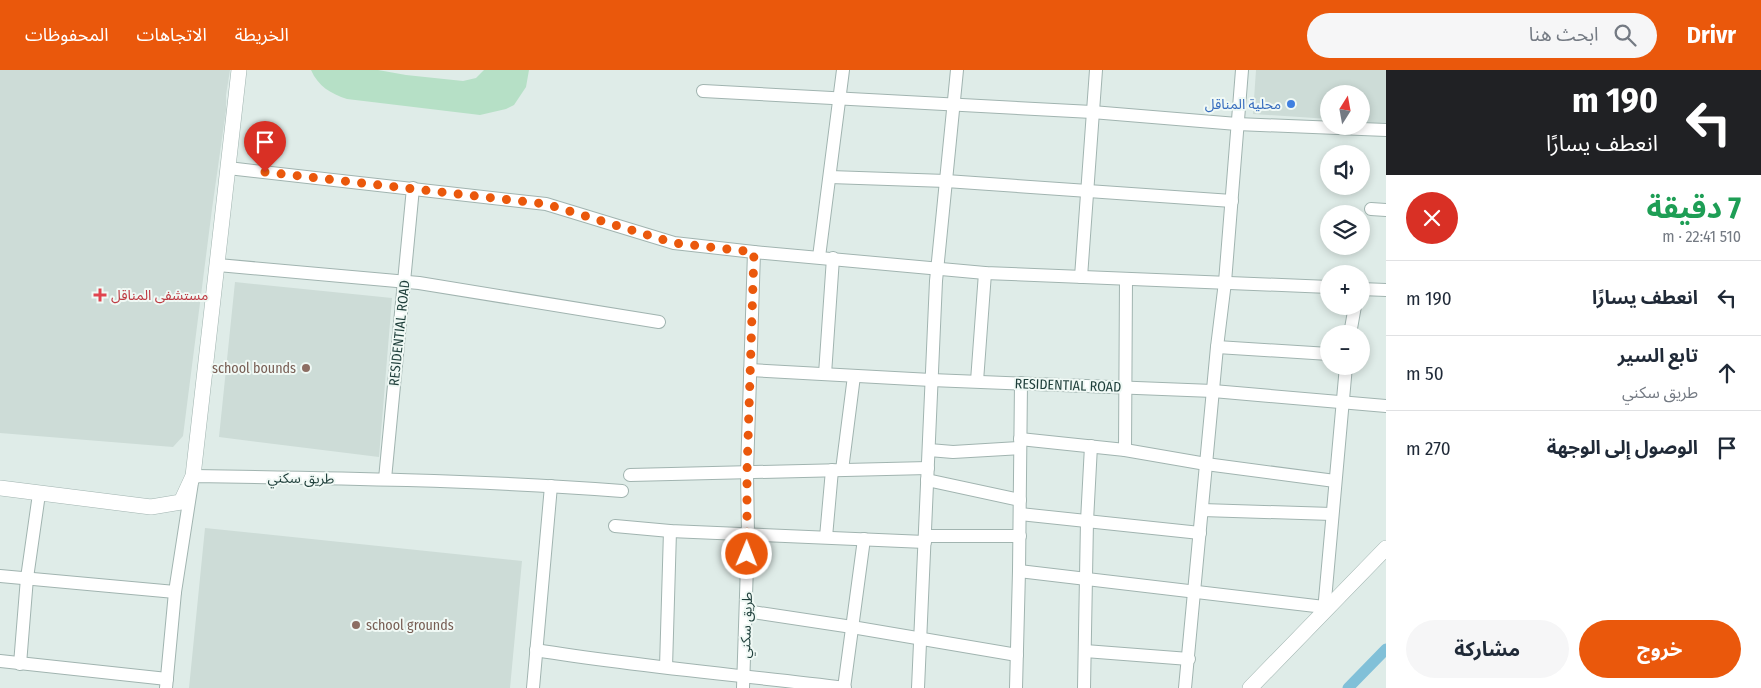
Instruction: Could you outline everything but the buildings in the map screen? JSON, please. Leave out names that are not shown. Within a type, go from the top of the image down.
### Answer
[{"type":"street","points":[[0,662],[166,684],[175,592],[193,476],[239,70]]},
{"type":"street","points":[[819,257],[843,70]]},
{"type":"street","points":[[918,688],[936,281],[957,70]]},
{"type":"street","points":[[1081,277],[1096,70]]},
{"type":"street","points":[[1185,688],[1217,347],[1226,282],[1242,70]]},
{"type":"street","points":[[702,91],[1092,112],[1237,124],[1386,130]]},
{"type":"street","points":[[228,168],[546,204],[674,243],[754,252],[985,272],[1320,287]]},
{"type":"street","points":[[830,177],[946,181],[1232,201]]},
{"type":"street","name":"RESIDENTIAL ROAD","points":[[385,479],[413,188]]},
{"type":"street","points":[[1371,209],[1386,210]]},
{"type":"street","name":"طريق سكني","points":[[744,682],[748,534],[747,472],[754,252]]},
{"type":"street","points":[[825,374],[833,258]]},
{"type":"street","points":[[218,265],[405,281],[659,322]]},
{"type":"street","points":[[977,381],[985,272]]},
{"type":"street","points":[[1125,450],[1126,279]]},
{"type":"street","points":[[1370,289],[1386,290]]},
{"type":"street","points":[[1217,347],[1320,353]]},
{"type":"street","name":"RESIDENTIAL ROAD","points":[[750,370],[931,380],[1213,391],[1386,406]]},
{"type":"street","points":[[1324,609],[1345,375]]},
{"type":"street","points":[[826,538],[854,376]]},
{"type":"street","points":[[1016,688],[1020,536],[1021,383]]},
{"type":"street","points":[[929,450],[953,452],[1020,444],[1091,446],[1335,481]]},
{"type":"street","points":[[1084,688],[1086,521],[1091,446]]},
{"type":"street","points":[[630,475],[837,470],[928,474],[1020,500]]},
{"type":"street","points":[[0,488],[151,507],[181,502],[193,476]]},
{"type":"street","name":"طريق سكني","points":[[193,476],[385,479],[622,491]]},
{"type":"street","points":[[533,688],[551,486]]},
{"type":"street","points":[[20,664],[27,578],[39,494]]},
{"type":"street","points":[[1202,510],[1332,514]]},
{"type":"street","points":[[1020,514],[1200,533]]},
{"type":"street","points":[[616,526],[670,531],[864,539],[1020,536]]},
{"type":"street","points":[[666,667],[670,531]]},
{"type":"street","points":[[536,650],[596,660],[666,667],[744,682],[845,688],[864,539]]},
{"type":"street","points":[[1250,688],[1324,609],[1386,548]]},
{"type":"street","points":[[1019,571],[1324,609]]},
{"type":"street","points":[[0,576],[175,592]]},
{"type":"street","points":[[746,612],[852,627],[1017,655]]},
{"type":"street","points":[[1085,651],[1189,659]]},
{"type":"shaded area","name":"مستشفى المناقل","points":[[0,70],[230,70],[183,436],[173,447],[0,433]]},
{"type":"shaded area","name":"محلية المناقل","points":[[1256,70],[1386,70],[1386,124],[1370,123],[1370,85],[1320,85],[1320,118],[1253,114]]},
{"type":"shaded area","name":"school bounds","points":[[235,282],[392,298],[379,457],[219,437]]},
{"type":"shaded area","name":"school grounds","points":[[205,528],[522,561],[510,688],[189,688]]},
{"type":"green space","points":[[311,70],[378,70],[463,81],[476,78],[484,70],[529,70],[526,87],[514,105],[506,109],[480,115],[347,99],[326,89],[317,81]]},
{"type":"waterway","points":[[1348,688],[1386,649]]},
{"type":"place","name":"محلية المناقل","points":[[1291,104]]},
{"type":"place","name":"مستشفى المناقل","points":[[100,295]]},
{"type":"place","name":"school bounds","points":[[306,368]]},
{"type":"place","name":"school grounds","points":[[356,625]]},
{"type":"route","points":[[265,172],[546,204],[674,243],[754,252],[747,472],[747,554]]}]
